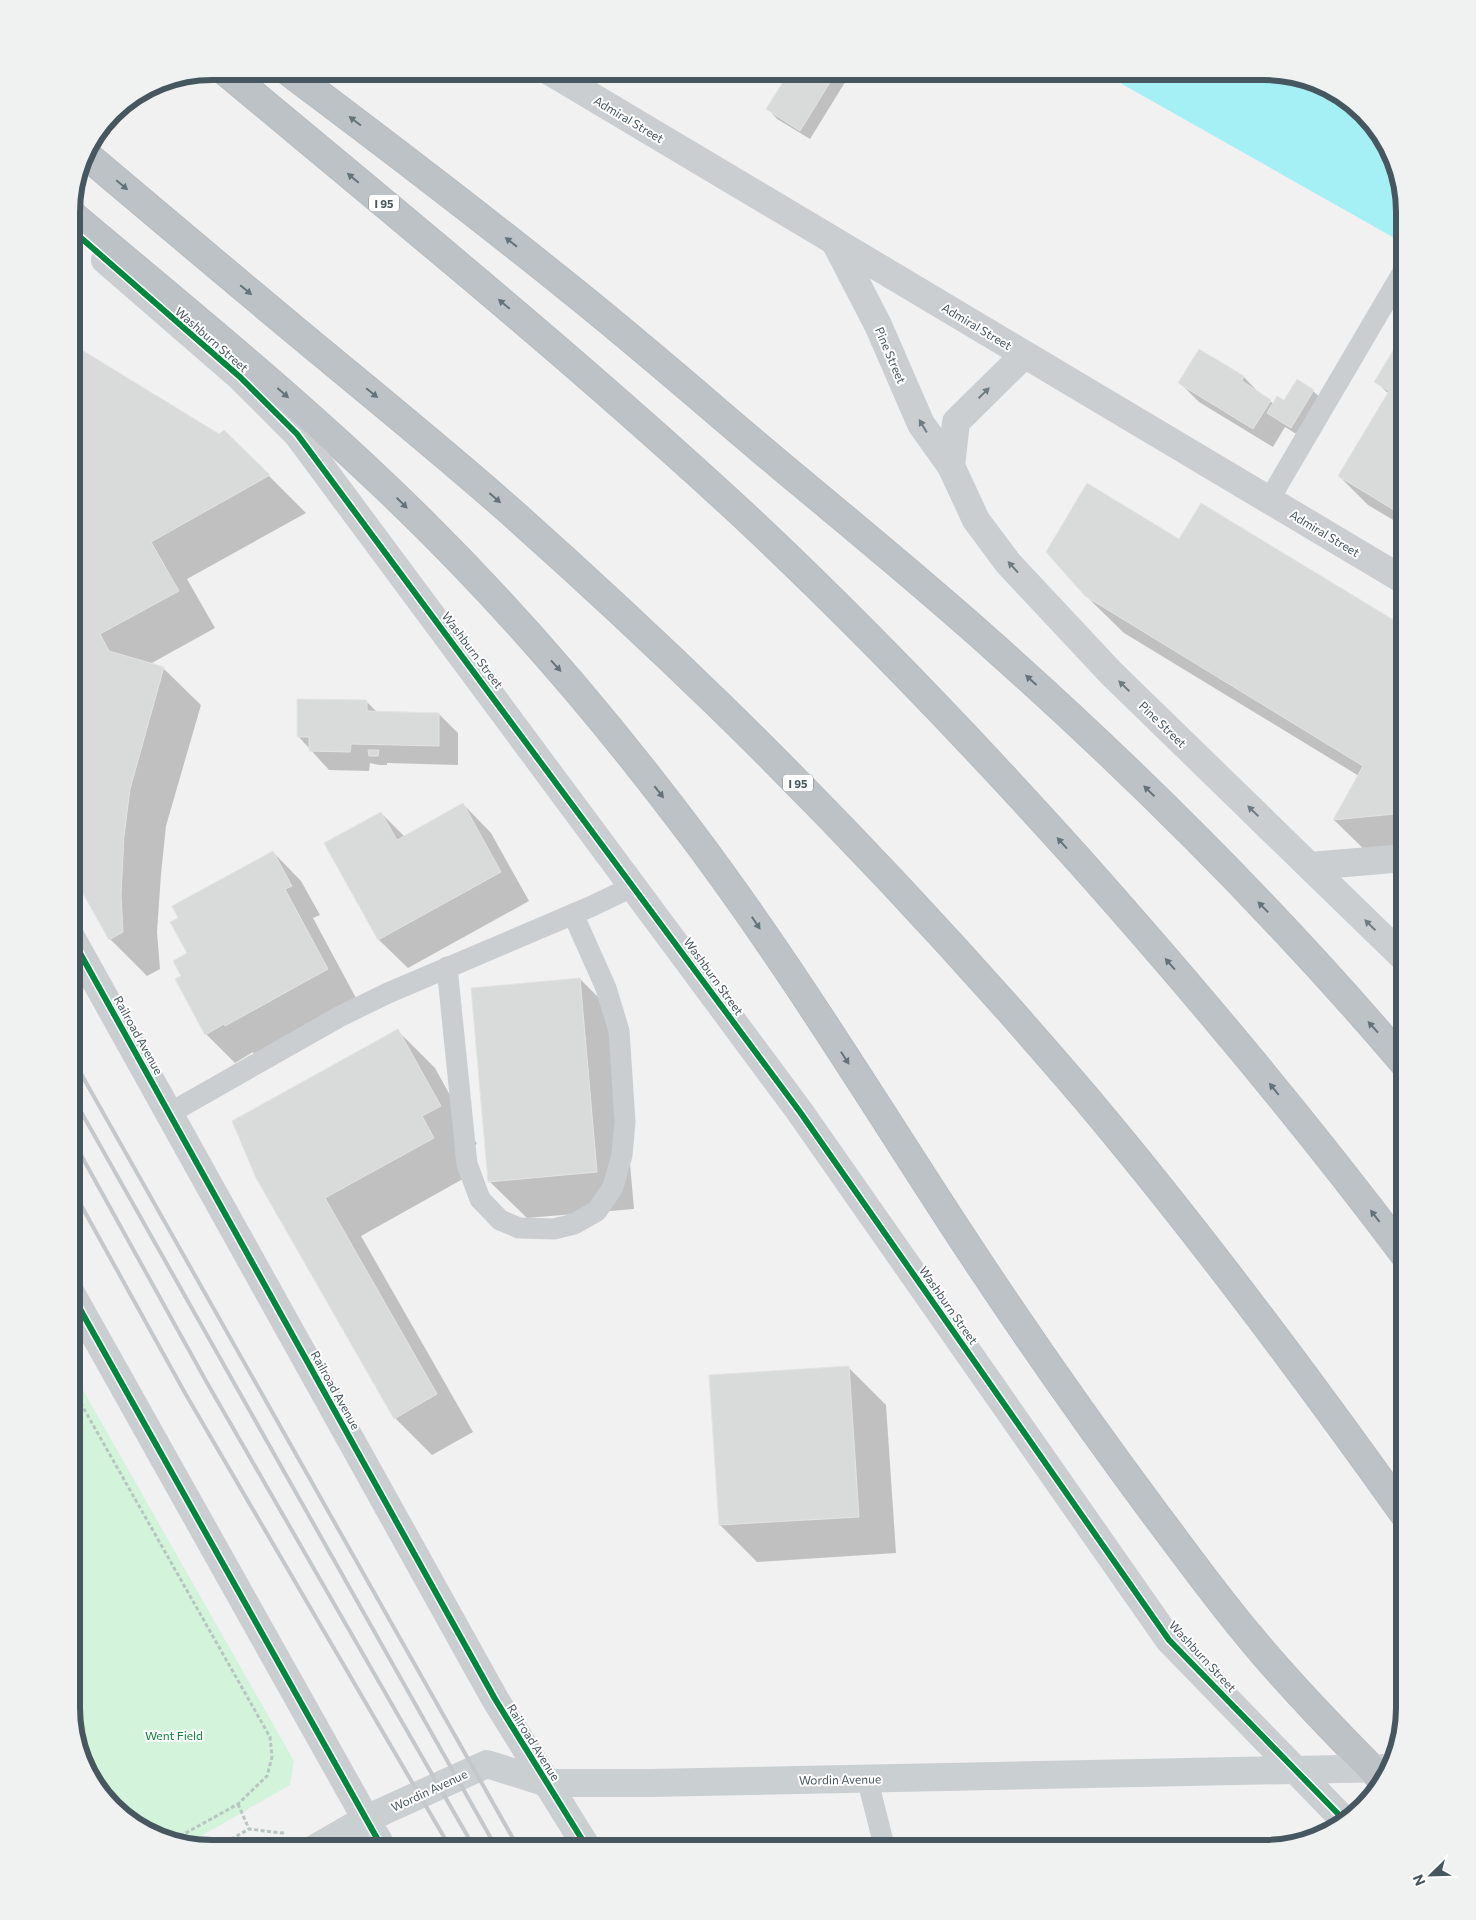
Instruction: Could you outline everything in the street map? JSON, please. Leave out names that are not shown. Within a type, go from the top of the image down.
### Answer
[{"type":"highway","name":"I 95","points":[[236,80],[542,336],[638,419],[836,605],[931,701],[1120,906],[1204,1003],[1396,1244]]},
{"type":"highway","points":[[300,80],[414,166],[576,294],[886,553],[992,645],[1097,740],[1196,837],[1293,938],[1396,1054]]},
{"type":"highway","name":"I 95","points":[[91,160],[406,421],[509,510],[653,643],[808,794],[908,899],[1085,1098],[1257,1312],[1340,1423],[1396,1502]]},
{"type":"highway","points":[[80,222],[326,431],[394,495],[524,630],[581,694],[692,834],[745,907],[1019,1323],[1156,1516],[1248,1634],[1290,1683],[1380,1771]]},
{"type":"street","name":"Admiral Street","points":[[564,80],[1396,576]]},
{"type":"street","name":"Washburn Street","points":[[80,237],[240,377],[297,434],[800,1112],[1169,1640],[1340,1816]]},
{"type":"street","name":"Pine Street","points":[[835,242],[878,325],[921,424],[951,466],[976,520],[1008,562],[1111,673],[1396,950]]},
{"type":"street","points":[[951,466],[956,422],[1024,355]]},
{"type":"street","points":[[1310,866],[1396,859]]},
{"type":"street","name":"Railroad Avenue","points":[[80,953],[495,1699],[582,1840]]},
{"type":"street","points":[[80,1309],[377,1840]]},
{"type":"street","name":"Wordin Avenue","points":[[330,1840],[366,1819],[487,1764],[547,1783],[649,1783],[1297,1770],[1379,1772]]},
{"type":"lane","points":[[1269,500],[1396,284]]},
{"type":"lane","points":[[170,1113],[339,1017],[388,993],[634,886]]},
{"type":"lane","points":[[447,967],[462,1124],[468,1164],[480,1199],[500,1220],[519,1228],[554,1229],[574,1224],[597,1211],[613,1187],[622,1155],[625,1122],[619,1031],[606,988],[573,914]]},
{"type":"lane","points":[[867,1778],[883,1840]]},
{"type":"path","points":[[80,1402],[270,1737],[272,1757],[267,1776],[238,1804],[180,1836]]},
{"type":"path","points":[[238,1804],[249,1829]]},
{"type":"path","points":[[230,1840],[249,1829],[282,1833],[290,1829]]},
{"type":"green space","name":"Went Field","points":[[80,1385],[294,1761],[290,1785],[194,1839],[161,1830],[138,1818],[113,1795],[102,1782],[94,1767],[84,1742],[80,1708]]},
{"type":"water","points":[[1115,80],[1273,80],[1298,84],[1315,90],[1338,102],[1374,138],[1386,161],[1395,194],[1396,239]]},
{"type":"building","points":[[784,80],[831,80],[800,131],[766,109]]},
{"type":"building","points":[[1396,346],[1396,511],[1338,476],[1389,391],[1374,382]]},
{"type":"building","points":[[80,349],[219,434],[224,430],[270,475],[151,542],[179,591],[100,634],[109,651],[164,667],[130,789],[124,836],[121,894],[123,932],[109,940],[80,888]]},
{"type":"building","points":[[1199,349],[1244,376],[1242,381],[1271,400],[1253,429],[1178,383]]},
{"type":"building","points":[[1297,379],[1314,390],[1291,428],[1267,413],[1277,396],[1284,400]]},
{"type":"building","points":[[1087,483],[1179,539],[1201,503],[1396,622],[1396,814],[1333,820],[1363,766],[1085,596],[1046,552]]},
{"type":"building","points":[[297,699],[367,700],[367,711],[439,713],[439,746],[351,744],[350,752],[309,751],[309,737],[297,737]]},
{"type":"building","points":[[368,750],[379,750],[378,756],[369,756]]},
{"type":"building","points":[[463,803],[501,872],[378,940],[324,843],[381,812],[397,840]]},
{"type":"building","points":[[273,851],[292,886],[285,889],[328,969],[225,1026],[224,1024],[205,1035],[175,979],[181,976],[173,961],[187,953],[170,922],[178,918],[172,906]]},
{"type":"building","points":[[580,978],[597,1172],[488,1182],[471,988]]},
{"type":"building","points":[[398,1029],[441,1106],[422,1116],[434,1138],[325,1198],[437,1394],[394,1419],[256,1178],[232,1121]]},
{"type":"building","points":[[849,1366],[859,1517],[719,1525],[709,1375]]},
{"type":"railway","points":[[80,1072],[514,1840]]},
{"type":"railway","points":[[80,1110],[492,1840]]},
{"type":"railway","points":[[80,1153],[206,1381],[470,1840]]},
{"type":"railway","points":[[80,1203],[185,1393],[446,1840]]},
{"type":"cycle path","points":[[80,237],[240,377],[297,434],[800,1112],[1169,1640],[1340,1816]]},
{"type":"cycle path","points":[[80,953],[495,1699],[582,1840]]},
{"type":"cycle path","points":[[80,1309],[378,1840]]}]
